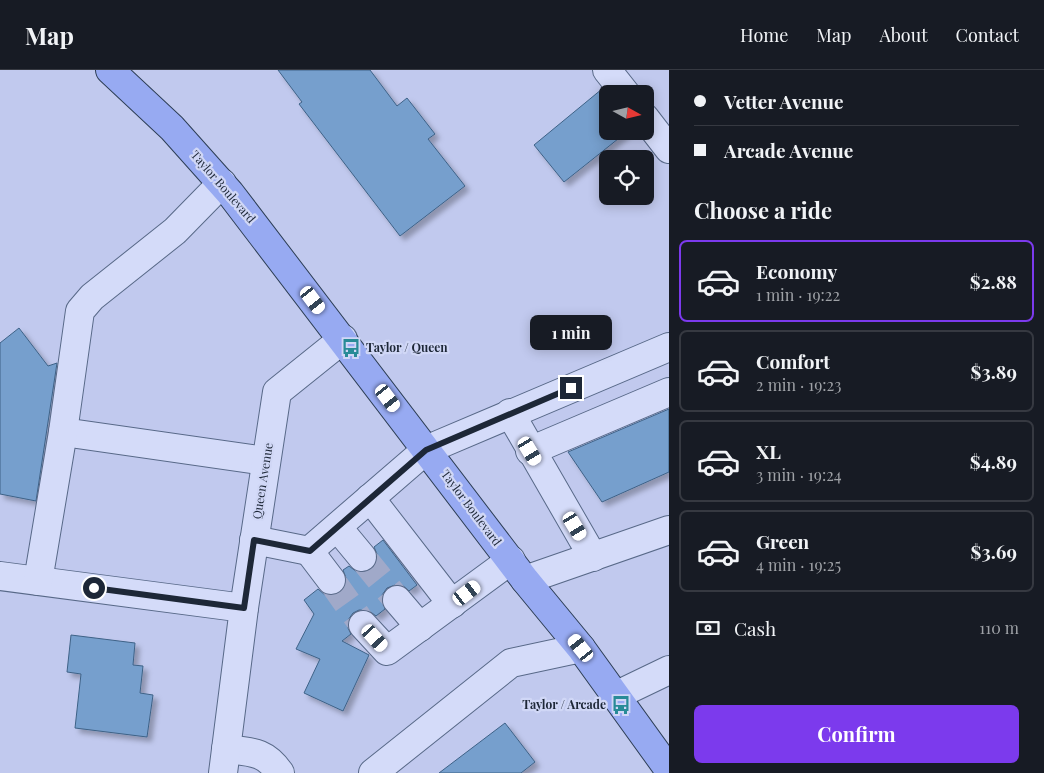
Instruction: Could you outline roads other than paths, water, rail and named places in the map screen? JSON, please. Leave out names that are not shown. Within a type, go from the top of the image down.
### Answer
[{"type":"main road","name":"Taylor Boulevard","points":[[110,70],[172,128],[222,184],[343,338],[518,570],[581,648],[666,770]]},
{"type":"street","points":[[607,70],[619,85]]},
{"type":"street","points":[[654,129],[669,148]]},
{"type":"street","points":[[38,581],[64,432],[80,311],[92,297],[175,231],[222,184]]},
{"type":"street","name":"Queen Avenue","points":[[224,761],[244,608],[276,392],[343,338]]},
{"type":"street","points":[[310,551],[426,450],[669,347]]},
{"type":"street","points":[[530,451],[669,392]]},
{"type":"street","points":[[510,413],[530,451],[593,557]]},
{"type":"street","points":[[64,432],[266,461]]},
{"type":"street","points":[[370,498],[452,604]]},
{"type":"street","points":[[338,528],[362,556]]},
{"type":"street","points":[[364,625],[387,651],[452,604],[518,570],[593,557],[669,530]]},
{"type":"street","points":[[254,540],[310,551],[330,580]]},
{"type":"street","points":[[0,576],[244,608]]},
{"type":"street","points":[[397,600],[420,627]]},
{"type":"street","points":[[373,773],[511,664],[581,648]]},
{"type":"street","points":[[615,696],[669,670]]},
{"type":"street","points":[[224,761],[259,753],[274,764],[280,773]]},
{"type":"tunnel","points":[[362,557],[397,600]]},
{"type":"tunnel","points":[[331,580],[363,625]]},
{"type":"place","name":"Taylor / Queen","points":[[351,348]]},
{"type":"place","name":"Taylor / Arcade","points":[[621,705]]}]
